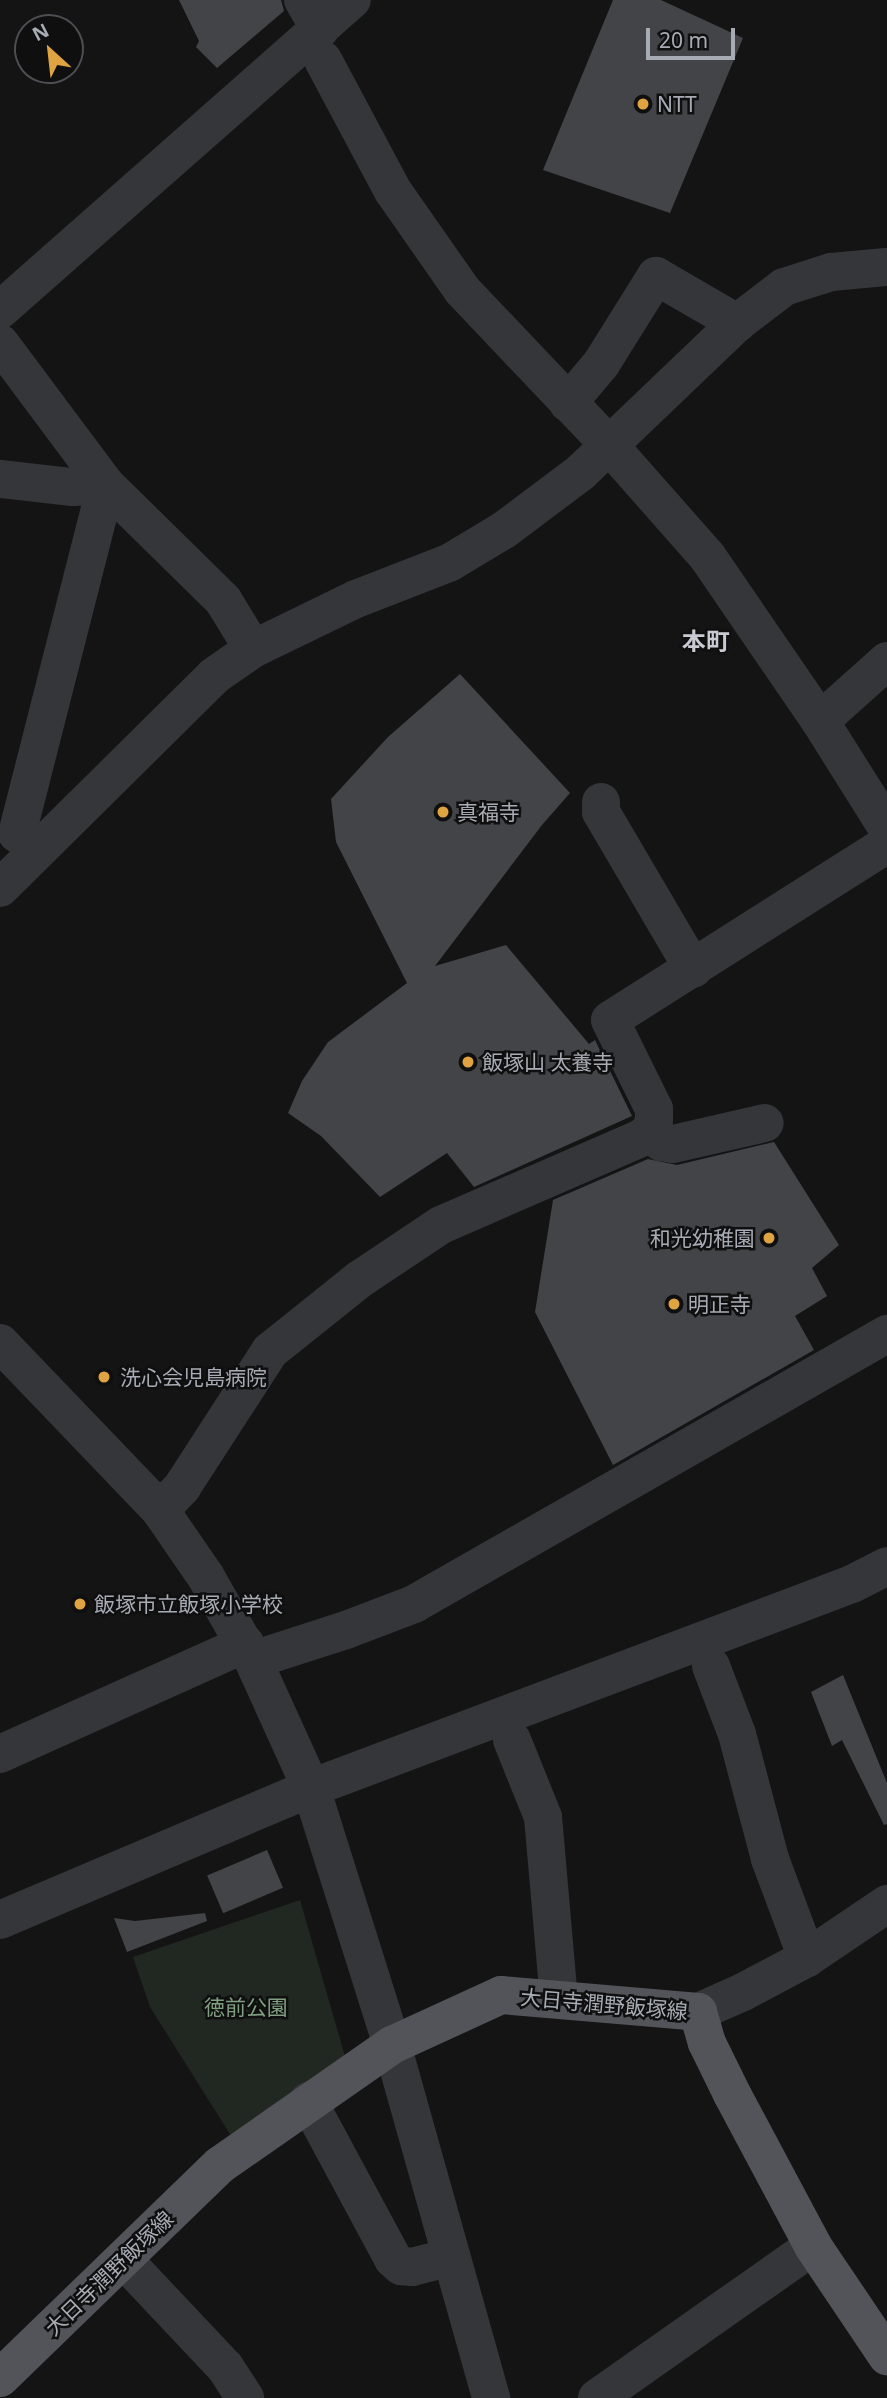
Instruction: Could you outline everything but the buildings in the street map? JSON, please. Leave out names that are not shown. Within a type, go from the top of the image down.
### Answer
[{"type":"main road","name":"大日寺潤野飯塚線","points":[[0,2378],[219,2165],[392,2045],[501,1995],[698,2012],[707,2043],[732,2094],[813,2246],[887,2356]]},
{"type":"street","points":[[0,310],[352,0]]},
{"type":"street","points":[[315,30],[393,191],[462,290],[579,390],[609,445],[707,556],[820,721],[887,828]]},
{"type":"street","points":[[17,836],[214,676],[253,649],[356,599],[449,563],[504,530],[580,473],[737,323],[783,288],[831,272],[887,267]]},
{"type":"street","points":[[579,390],[623,333],[656,276],[737,323]]},
{"type":"street","points":[[0,343],[106,485],[223,600],[253,649]]},
{"type":"street","points":[[0,479],[73,487],[106,485]]},
{"type":"street","points":[[0,888],[17,836],[106,485]]},
{"type":"street","points":[[820,721],[887,661]]},
{"type":"street","points":[[601,802],[601,812],[693,969]]},
{"type":"street","points":[[160,1510],[182,1487],[270,1351],[360,1279],[441,1225],[650,1132],[654,1109],[610,1020],[887,844]]},
{"type":"street","points":[[650,1132],[661,1142],[673,1144],[765,1123]]},
{"type":"street","points":[[0,1754],[249,1652],[346,1630],[414,1604],[887,1334]]},
{"type":"street","points":[[0,1343],[160,1510],[206,1577],[249,1652],[312,1788],[392,2045],[491,2398]]},
{"type":"street","points":[[0,1920],[312,1788],[852,1584],[887,1566]]},
{"type":"street","points":[[711,1666],[737,1734],[770,1859],[807,1958]]},
{"type":"street","points":[[512,1740],[543,1817],[559,1999]]},
{"type":"street","points":[[698,2012],[807,1958],[887,1904]]},
{"type":"street","points":[[308,2101],[393,2259],[401,2266],[412,2267],[451,2257]]},
{"type":"street","points":[[597,2398],[813,2246]]},
{"type":"street","points":[[124,2260],[225,2367],[245,2398]]},
{"type":"green space","name":"徳前公園","points":[[300,1900],[346,2060],[235,2142],[150,2007],[133,1957]]},
{"type":"place","name":"NTT","points":[[643,104]]},
{"type":"place","name":"真福寺","points":[[443,812]]},
{"type":"place","name":"飯塚山 太養寺","points":[[468,1062]]},
{"type":"place","name":"和光幼稚園","points":[[769,1238]]},
{"type":"place","name":"明正寺","points":[[674,1304]]},
{"type":"place","name":"洗心会児島病院","points":[[104,1377]]},
{"type":"place","name":"飯塚市立飯塚小学校","points":[[80,1604]]},
{"type":"district","name":"本町","points":[[706,641]]}]
